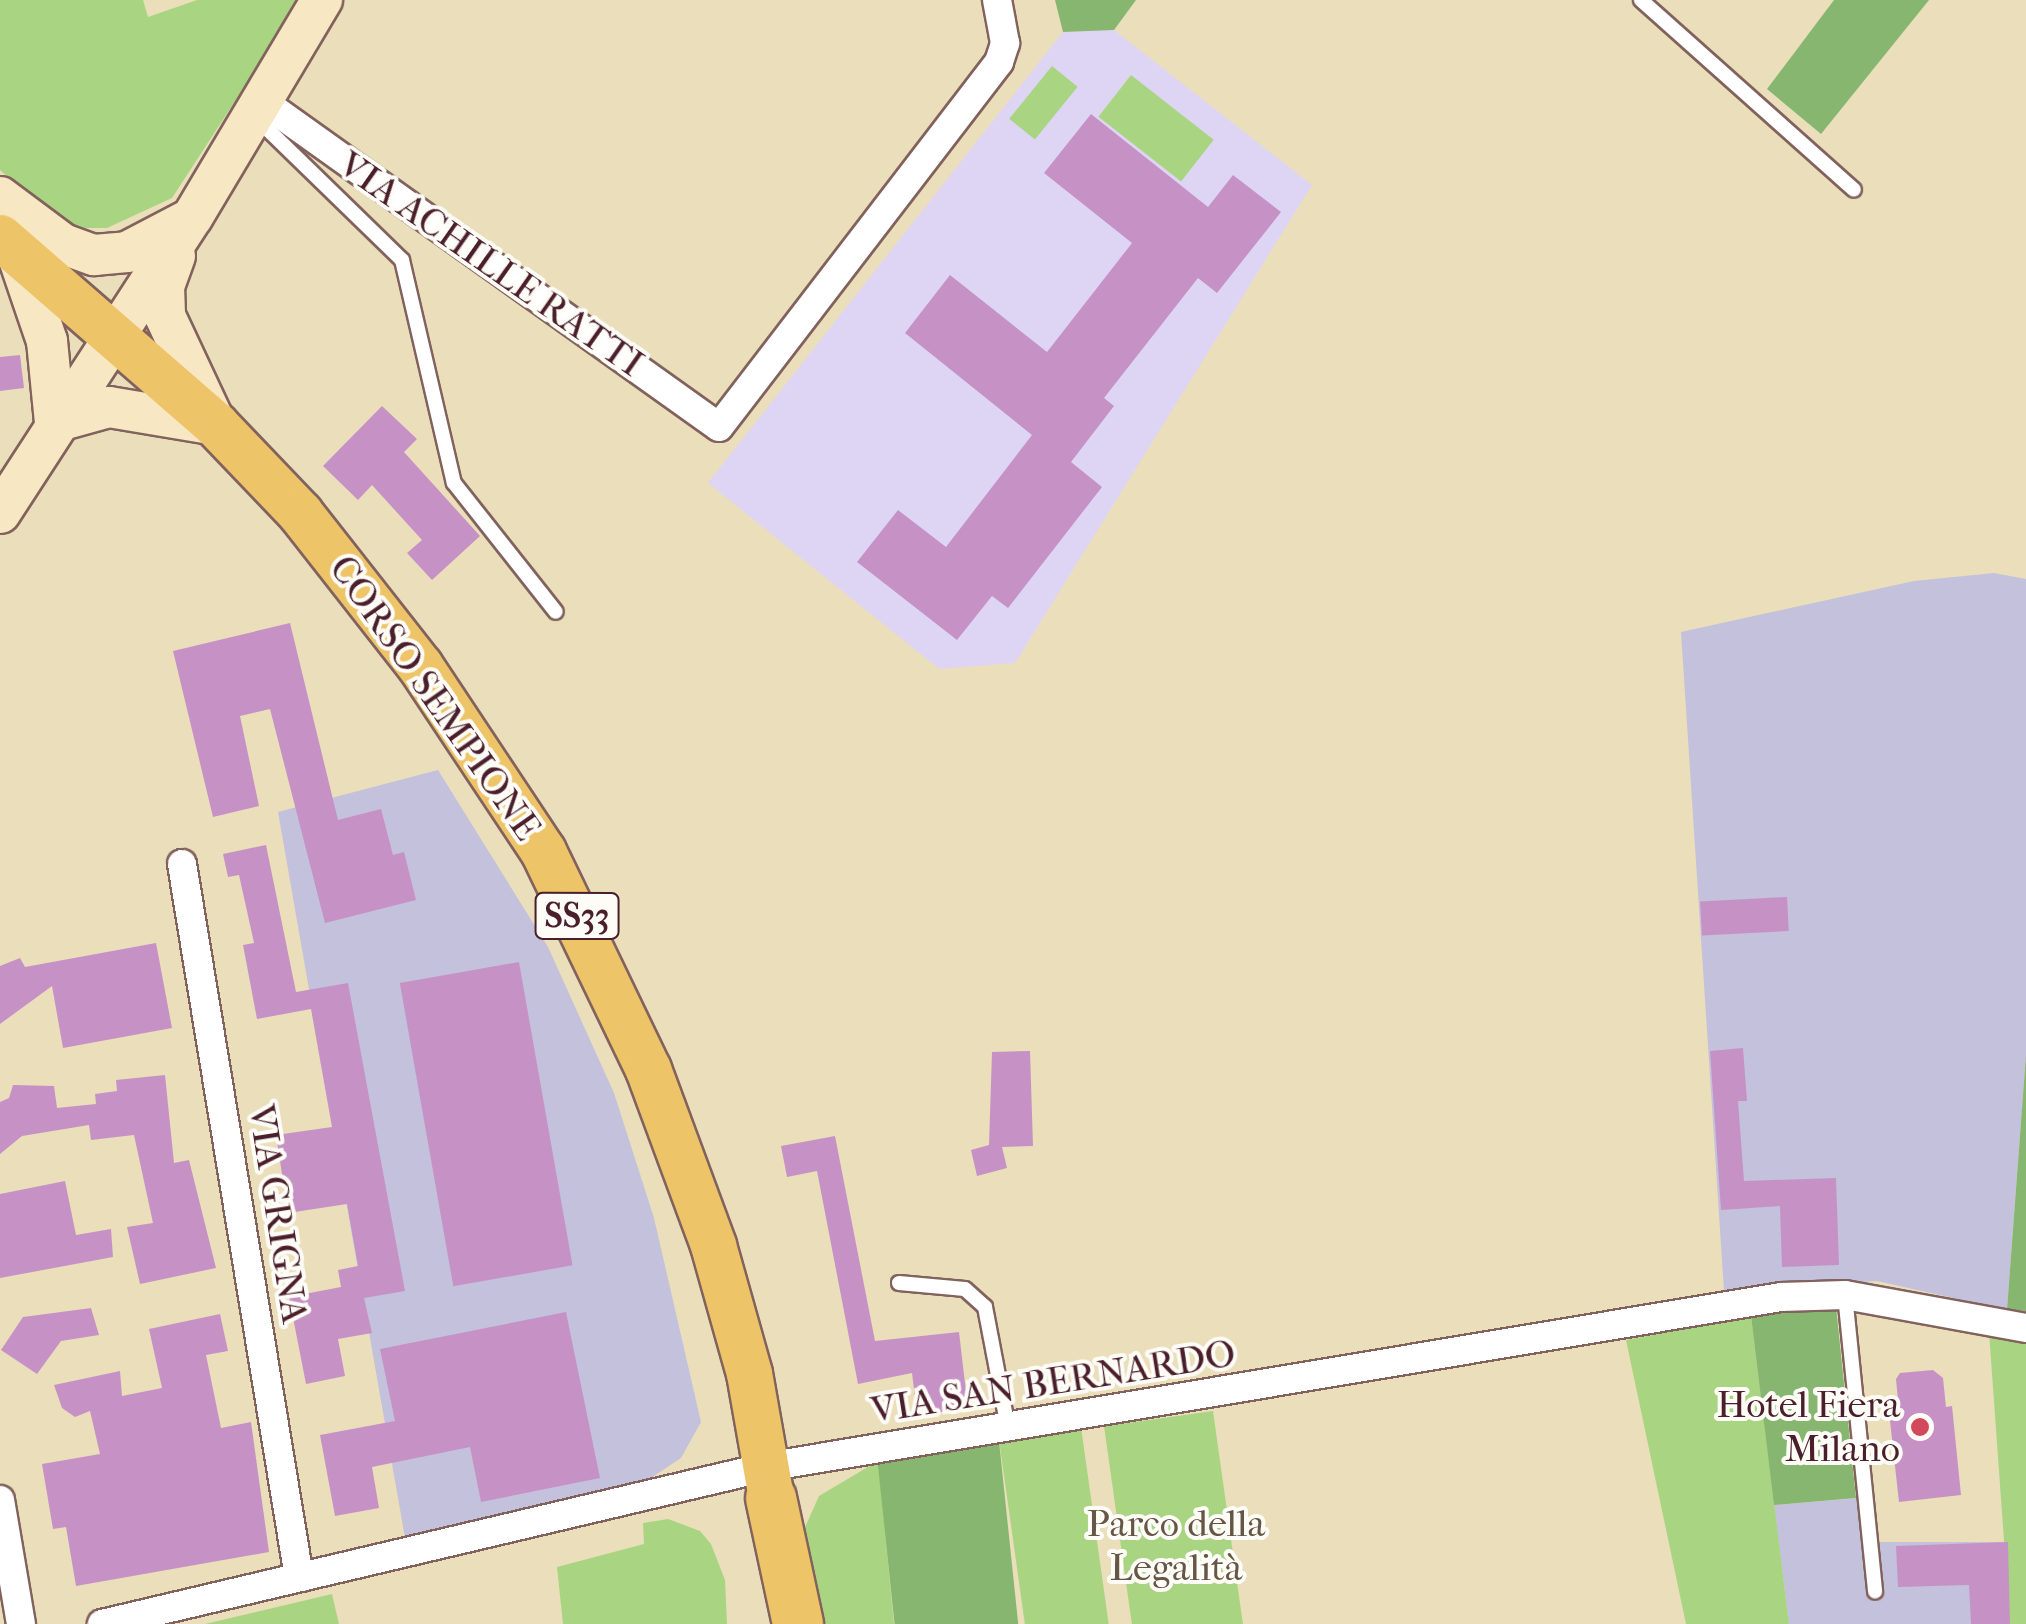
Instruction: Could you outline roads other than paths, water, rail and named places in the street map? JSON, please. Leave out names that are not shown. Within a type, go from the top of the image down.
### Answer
[{"type":"highway","name":"CORSO SEMPIONE","points":[[766,1624],[762,1568],[768,1483]]},
{"type":"highway","name":"CORSO SEMPIONE","points":[[768,1483],[798,1624]]},
{"type":"main road","name":"CORSO SEMPIONE","points":[[9,245],[216,426],[374,604],[544,851],[648,1068],[714,1244],[749,1373],[768,1483]]},
{"type":"street","points":[[0,514],[55,422],[194,216],[322,0]]},
{"type":"street","name":"VIA ACHILLE RATTI","points":[[257,108],[720,427],[998,62],[1005,42],[998,0]]},
{"type":"street","points":[[0,197],[63,244],[94,255],[140,246],[194,216]]},
{"type":"street","points":[[194,216],[164,286],[165,316],[216,426]]},
{"type":"street","points":[[9,245],[47,341],[55,422]]},
{"type":"street","points":[[55,422],[108,407],[216,426]]},
{"type":"street","name":"VIA GRIGNA","points":[[182,864],[299,1577]]},
{"type":"street","name":"VIA SAN BERNARDO","points":[[102,1624],[299,1577],[768,1483],[1008,1428],[1781,1297],[1845,1295],[2026,1328]]},
{"type":"street","points":[[0,1500],[21,1624]]},
{"type":"lane","points":[[1641,0],[1854,190]]},
{"type":"lane","points":[[257,108],[402,260],[454,482],[556,612]]},
{"type":"lane","points":[[899,1283],[965,1290],[985,1308],[1008,1428]]},
{"type":"lane","points":[[1845,1295],[1876,1591]]},
{"type":"place","name":"Hotel Fiera Milano","points":[[1920,1427]]},
{"type":"park label","name":"Parco della Legalità","points":[[1176,1546]]}]
